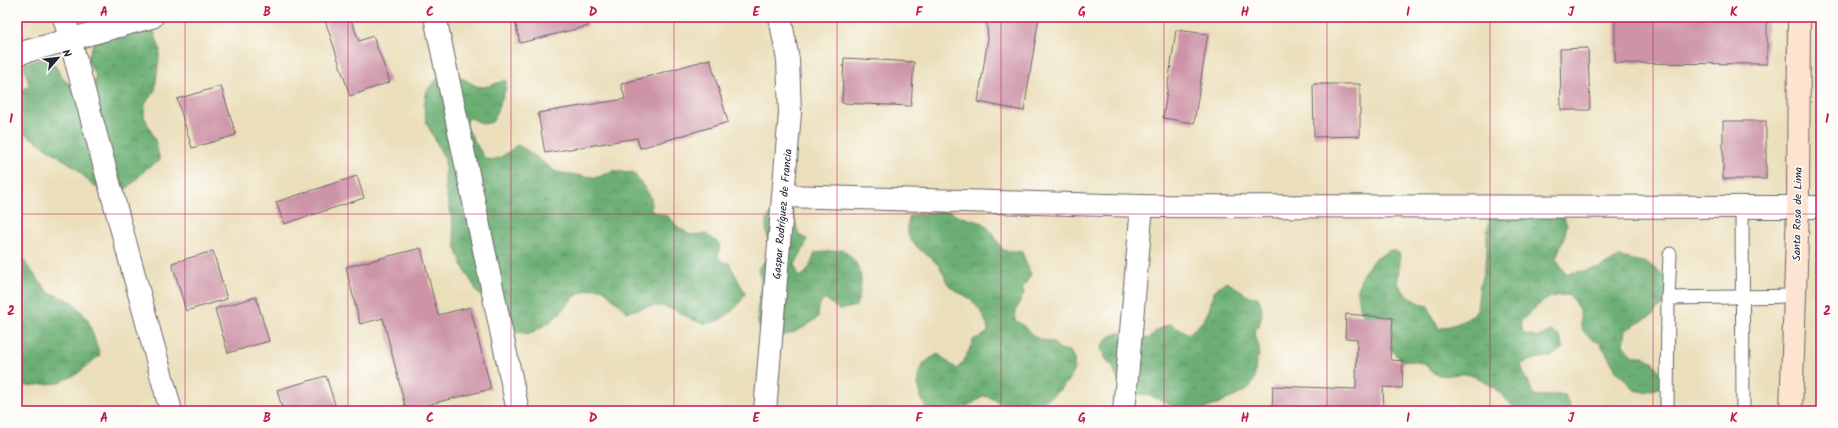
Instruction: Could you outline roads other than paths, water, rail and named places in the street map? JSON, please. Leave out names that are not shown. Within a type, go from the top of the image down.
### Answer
[{"type":"street","points":[[64,17],[171,411]]},
{"type":"street","points":[[17,54],[152,17]]},
{"type":"street","points":[[435,17],[518,411]]},
{"type":"street","name":"Gaspar Rodríguez de Francia","points":[[765,411],[790,113],[788,60],[780,17]]},
{"type":"street","name":"Santa Rosa de Lima","points":[[1791,411],[1798,208],[1799,17]]},
{"type":"street","points":[[784,196],[1142,206],[1821,207]]},
{"type":"street","points":[[1124,411],[1142,206]]},
{"type":"lane","points":[[1742,208],[1743,411]]},
{"type":"lane","points":[[1667,411],[1670,254]]},
{"type":"lane","points":[[1668,298],[1795,296]]}]
